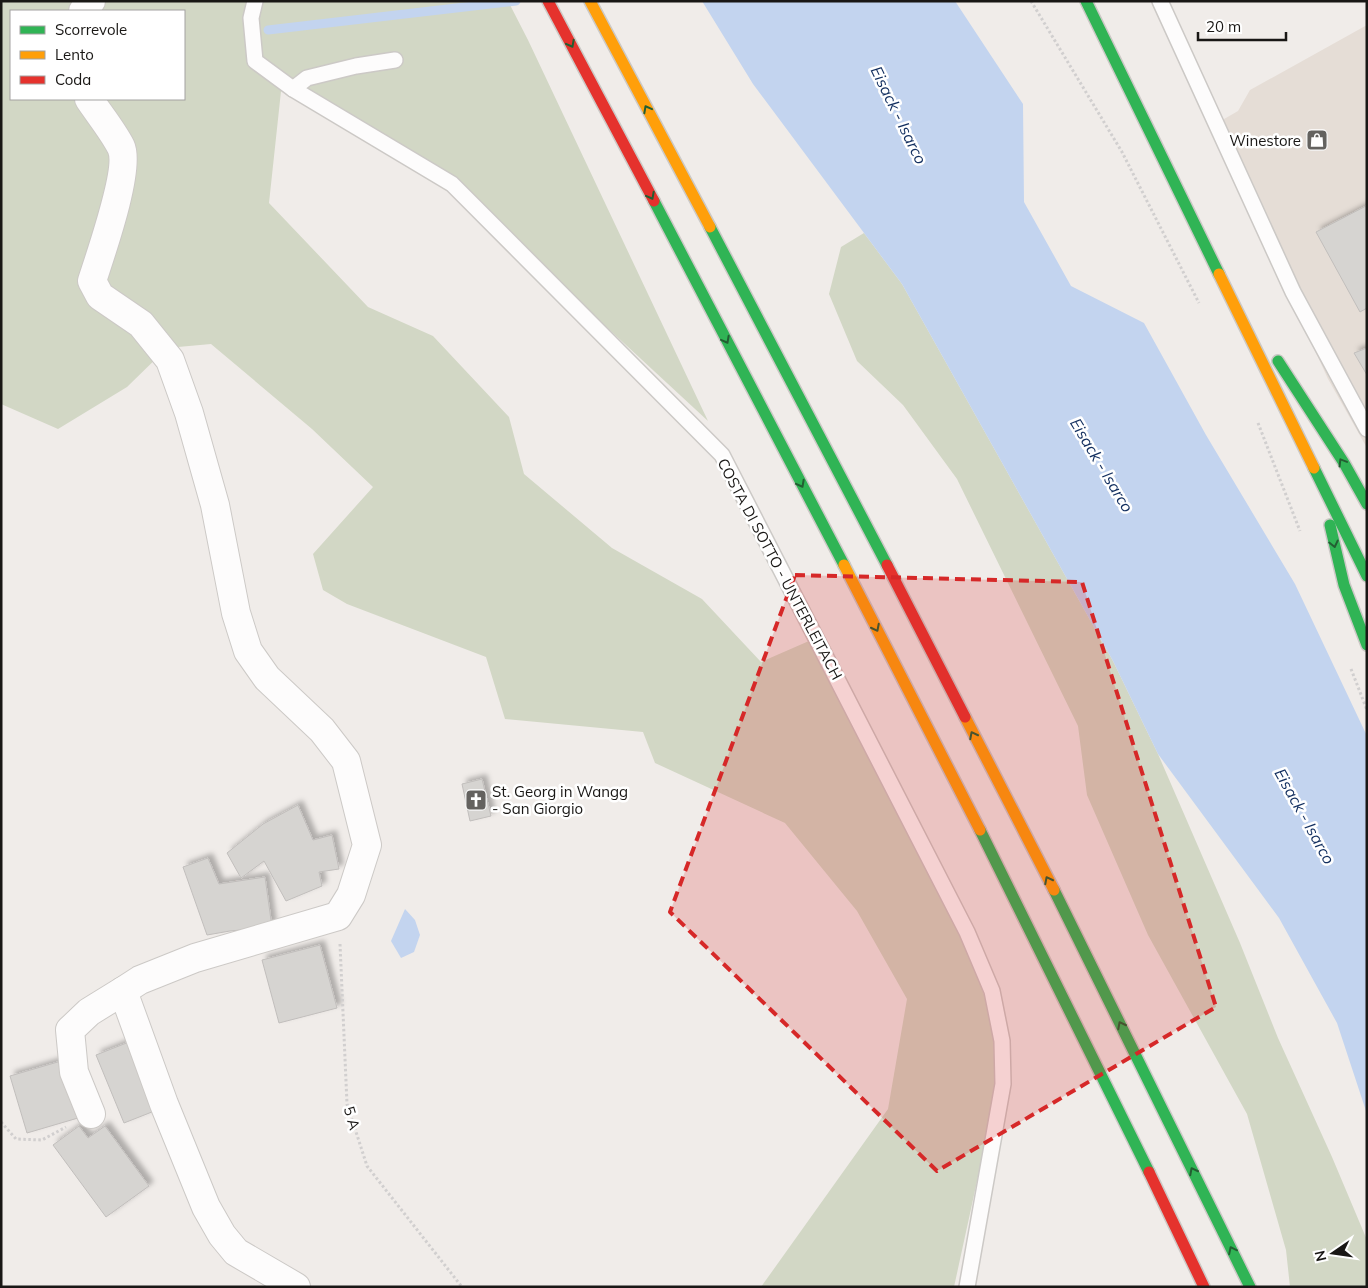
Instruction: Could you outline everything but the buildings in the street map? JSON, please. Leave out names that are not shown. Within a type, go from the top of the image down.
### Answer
[{"type":"main road","points":[[548,1],[869,612],[1018,905],[1204,1287]]},
{"type":"main road","points":[[590,1],[1036,857],[1250,1287]]},
{"type":"main road","points":[[1086,1],[1367,576]]},
{"type":"main road","points":[[1209,253],[1263,337]]},
{"type":"main road","points":[[1274,354],[1344,463],[1367,504]]},
{"type":"main road","points":[[1320,480],[1344,585],[1367,645]]},
{"type":"street","points":[[90,100],[122,149],[122,178],[92,281],[100,296],[141,324],[170,360],[189,413],[214,505],[236,613],[248,651],[267,678],[322,730],[346,761],[367,845],[351,895],[338,916],[195,958],[140,980],[89,1012],[70,1030],[74,1072],[91,1114]]},
{"type":"street","points":[[123,992],[168,1113],[206,1207],[222,1235],[236,1252],[296,1287]]},
{"type":"lane","name":"COSTA DI SOTTO - UNTERLEITACH","points":[[255,1],[251,18],[255,62],[293,89],[452,184],[722,455],[967,932],[992,992],[1002,1041],[1004,1084],[967,1287]]},
{"type":"lane","points":[[1160,1],[1293,292],[1367,429]]},
{"type":"lane","points":[[293,89],[307,78],[356,66],[395,60]]},
{"type":"path","points":[[1031,1],[1122,152],[1203,311]]},
{"type":"path","points":[[1256,418],[1302,537]]},
{"type":"path","points":[[1350,664],[1367,710]]},
{"type":"path","name":"5 A","points":[[338,916],[347,1104],[367,1166],[462,1287]]},
{"type":"path","points":[[1,1122],[16,1139],[42,1140],[91,1114]]},
{"type":"highlighted area","points":[[795,575],[1082,582],[1216,1007],[937,1171],[670,912]]},
{"type":"shaded area","points":[[1367,25],[1367,448],[1328,379],[1212,126],[1238,111],[1250,90]]},
{"type":"green space","points":[[1,1],[508,1],[708,421],[452,184],[282,82],[269,203],[368,307],[433,336],[509,417],[524,474],[612,548],[702,599],[761,662],[809,641],[972,960],[989,1009],[996,1051],[996,1094],[954,1287],[761,1287],[888,1109],[907,999],[857,911],[785,823],[655,763],[643,732],[505,719],[486,657],[347,604],[323,590],[313,554],[373,487],[312,429],[211,344],[167,348],[127,387],[58,429],[1,404]]},
{"type":"green space","points":[[864,233],[902,284],[1113,661],[1158,754],[1240,943],[1278,1038],[1367,1240],[1367,1287],[1290,1287],[1286,1250],[1247,1114],[1148,935],[1087,795],[1078,726],[957,479],[903,405],[857,361],[829,294],[841,247]]},
{"type":"water","name":"Eisack - Isarco","points":[[702,1],[955,1],[1023,104],[1024,202],[1071,286],[1144,323],[1206,435],[1295,584],[1367,736],[1367,1114],[1337,1023],[1279,918],[1158,754],[1113,661],[902,284],[753,84]]},
{"type":"water","points":[[405,909],[415,920],[420,935],[414,952],[401,958],[391,941]]},
{"type":"waterway","points":[[268,30],[516,1]]},
{"type":"traffic: fast","points":[[1086,1],[1219,274]]},
{"type":"traffic: fast","points":[[654,201],[844,565]]},
{"type":"traffic: fast","points":[[710,227],[887,565]]},
{"type":"traffic: fast","points":[[1278,361],[1344,463],[1367,504]]},
{"type":"traffic: fast","points":[[1314,468],[1367,576]]},
{"type":"traffic: fast","points":[[1330,525],[1344,585],[1367,645]]},
{"type":"traffic: fast","points":[[980,830],[1149,1172]]},
{"type":"traffic: fast","points":[[1054,890],[1250,1287]]},
{"type":"traffic: slow","points":[[590,1],[710,227]]},
{"type":"traffic: slow","points":[[1219,274],[1314,468]]},
{"type":"traffic: slow","points":[[844,565],[980,830]]},
{"type":"traffic: slow","points":[[965,717],[1054,890]]},
{"type":"traffic: jam","points":[[548,1],[654,201]]},
{"type":"traffic: jam","points":[[887,565],[965,717]]},
{"type":"traffic: jam","points":[[1149,1172],[1204,1287]]},
{"type":"place","name":"Winestore","points":[[1317,140]]},
{"type":"place","name":"St. Georg in Wangg - San Giorgio","points":[[476,800]]}]
